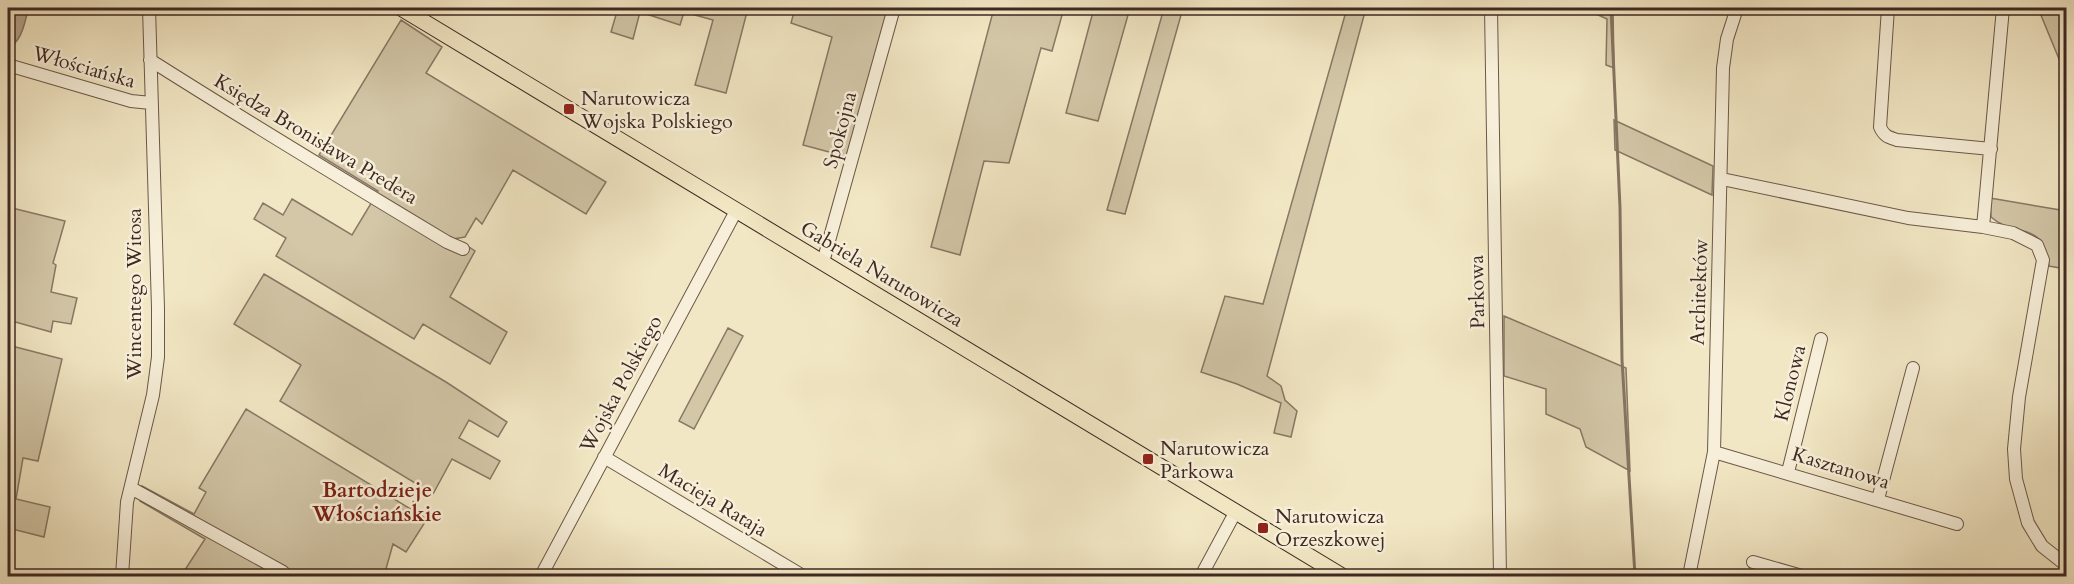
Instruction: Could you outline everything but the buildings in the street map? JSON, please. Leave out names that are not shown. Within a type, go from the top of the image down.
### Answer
[{"type":"main road","name":"Gabriela Narutowicza","points":[[400,8],[1342,576]]},
{"type":"street","name":"Wincentego Witosa","points":[[122,576],[127,502],[153,394],[158,357],[149,8]]},
{"type":"street","name":"Spokojna","points":[[821,262],[825,255],[894,8]]},
{"type":"street","name":"Parkowa","points":[[1491,8],[1500,576]]},
{"type":"street","name":"Architektów","points":[[1689,576],[1714,452],[1723,68],[1727,39],[1737,8]]},
{"type":"street","points":[[1888,8],[1880,127],[1882,132],[1887,137],[1897,140],[1991,149]]},
{"type":"street","points":[[1983,227],[2003,8]]},
{"type":"street","name":"Księdza Bronisława Predera","points":[[150,60],[322,167],[447,242],[463,249]]},
{"type":"street","name":"Włościańska","points":[[8,65],[131,101],[151,103]]},
{"type":"street","points":[[1722,179],[1908,218],[2013,233],[2037,245],[2043,260],[2019,397],[2014,449],[2016,479],[2028,523],[2042,546],[2067,565]]},
{"type":"street","name":"Wojska Polskiego","points":[[544,575],[603,457],[736,211]]},
{"type":"street","name":"Klonowa","points":[[1788,472],[1821,339]]},
{"type":"street","points":[[1878,499],[1913,368]]},
{"type":"street","name":"Kasztanowa","points":[[1714,452],[1788,472],[1957,524]]},
{"type":"street","name":"Macieja Rataja","points":[[603,457],[803,576]]},
{"type":"street","points":[[131,488],[282,574]]},
{"type":"street","points":[[1201,576],[1236,511]]},
{"type":"street","points":[[1753,561],[1802,576]]},
{"type":"shaded area","points":[[8,8],[27,8],[28,10],[19,37],[8,47]]},
{"type":"shaded area","points":[[618,8],[748,8],[726,93],[695,85],[713,20],[684,12],[680,25],[640,12],[633,39],[611,32]]},
{"type":"shaded area","points":[[795,8],[889,8],[848,157],[803,145],[832,37],[791,23]]},
{"type":"shaded area","points":[[994,8],[1064,8],[1052,51],[1041,48],[1009,163],[984,161],[960,255],[931,247]]},
{"type":"shaded area","points":[[1094,8],[1130,8],[1098,121],[1066,113]]},
{"type":"shaded area","points":[[1164,8],[1183,8],[1125,214],[1107,210]]},
{"type":"shaded area","points":[[1347,8],[1366,8],[1267,376],[1281,386],[1285,400],[1297,411],[1291,437],[1274,433],[1281,403],[1237,384],[1201,372],[1225,296],[1263,304]]},
{"type":"shaded area","points":[[1583,8],[1613,8],[1614,68],[1606,65],[1607,19]]},
{"type":"shaded area","points":[[2038,8],[2066,8],[2066,76]]},
{"type":"shaded area","points":[[401,20],[442,47],[426,73],[606,182],[586,214],[513,170],[482,224],[476,218],[465,237],[453,239],[376,194],[378,191],[319,155]]},
{"type":"shaded area","points":[[1614,120],[1713,166],[1712,195],[1615,150]]},
{"type":"shaded area","points":[[1990,198],[2066,211],[2066,269],[2049,266],[2046,251],[2041,241],[2034,235],[2009,227],[1991,217]]},
{"type":"shaded area","points":[[292,199],[352,235],[373,200],[464,255],[469,247],[475,251],[450,297],[507,332],[490,364],[423,324],[414,339],[276,256],[286,238],[254,219],[263,203],[283,215]]},
{"type":"shaded area","points":[[8,207],[65,221],[53,263],[56,265],[51,292],[77,298],[71,324],[53,321],[51,332],[8,320]]},
{"type":"shaded area","points":[[264,274],[446,382],[507,422],[498,437],[469,420],[459,438],[500,461],[490,479],[452,459],[433,494],[280,401],[301,365],[234,324]]},
{"type":"shaded area","points":[[1504,316],[1626,368],[1630,471],[1586,447],[1580,429],[1546,414],[1546,389],[1504,376]]},
{"type":"shaded area","points":[[728,328],[743,336],[694,429],[679,421]]},
{"type":"shaded area","points":[[8,345],[62,359],[38,461],[23,458],[16,499],[50,507],[44,537],[8,528]]},
{"type":"shaded area","points":[[246,409],[427,519],[406,552],[393,544],[384,576],[181,576],[205,539],[140,501],[142,486],[194,514],[206,492],[199,488]]},
{"type":"waterway","points":[[1611,8],[1620,208],[1622,360],[1635,576]]},
{"type":"waterway","points":[[8,102],[11,76]]},
{"type":"place","name":"Narutowicza Wojska Polskiego","points":[[569,109]]},
{"type":"place","name":"Narutowicza Parkowa","points":[[1148,459]]},
{"type":"place","name":"Narutowicza Orzeszkowej","points":[[1263,528]]},
{"type":"district","name":"Bartodzieje Włościańskie","points":[[377,502]]}]
